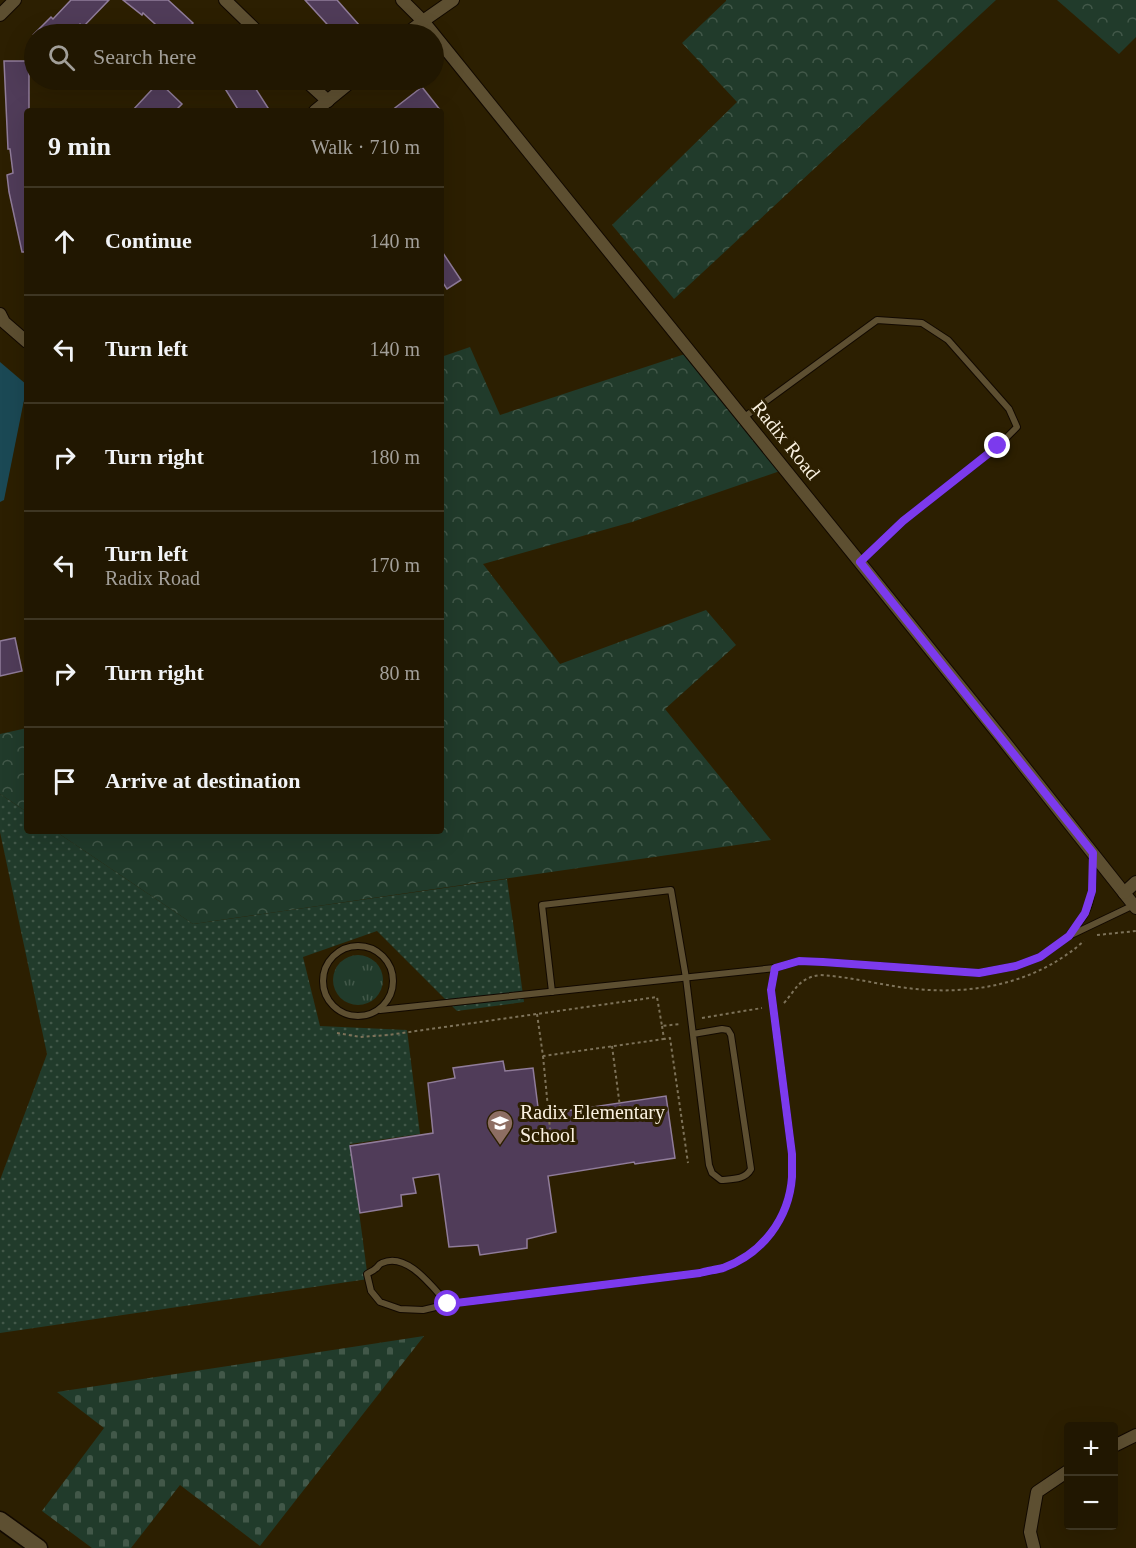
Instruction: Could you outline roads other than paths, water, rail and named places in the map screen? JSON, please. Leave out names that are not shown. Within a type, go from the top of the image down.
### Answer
[{"type":"main road","points":[[0,1520],[39,1548]]},
{"type":"street","points":[[0,15],[15,0]]},
{"type":"street","points":[[225,0],[250,24]]},
{"type":"street","name":"Radix Road","points":[[402,0],[425,24]]},
{"type":"street","points":[[419,24],[453,0]]},
{"type":"street","name":"Radix Road","points":[[444,47],[1135,907]]},
{"type":"street","points":[[316,90],[328,101]]},
{"type":"street","points":[[319,108],[342,90]]},
{"type":"street","points":[[0,314],[4,322],[24,339]]},
{"type":"street","points":[[1124,893],[1136,882]]},
{"type":"street","points":[[1118,1444],[1136,1435]]},
{"type":"street","points":[[1035,1548],[1030,1532],[1037,1492],[1064,1474]]},
{"type":"lane","points":[[743,418],[877,320],[922,323],[948,339],[1009,409],[1017,427],[998,446],[903,521],[860,562]]},
{"type":"lane","points":[[1069,936],[1085,913],[1090,901],[1093,853]]},
{"type":"lane","points":[[552,992],[542,905],[670,890],[686,978],[709,1164],[712,1173],[721,1180],[748,1175],[751,1169],[731,1035],[728,1030],[722,1029],[693,1034]]},
{"type":"lane","points":[[380,1010],[393,991],[393,971],[382,954],[363,945],[343,948],[327,962],[322,981],[328,1001],[343,1014],[364,1017],[380,1010],[775,968],[799,961],[979,973],[1016,966],[1040,957],[1069,936],[1135,907]]},
{"type":"lane","points":[[448,1304],[419,1273],[405,1263],[394,1259],[380,1263],[376,1269],[367,1274],[371,1291],[380,1302],[400,1309],[423,1310],[448,1304],[700,1273],[722,1268],[739,1260],[753,1252],[766,1240],[784,1210],[790,1193],[792,1177],[792,1154],[771,990],[775,968]]},
{"type":"water","points":[[0,362],[24,382],[24,400],[4,500],[0,502]]},
{"type":"place","name":"Radix Elementary School","points":[[500,1146]]}]
